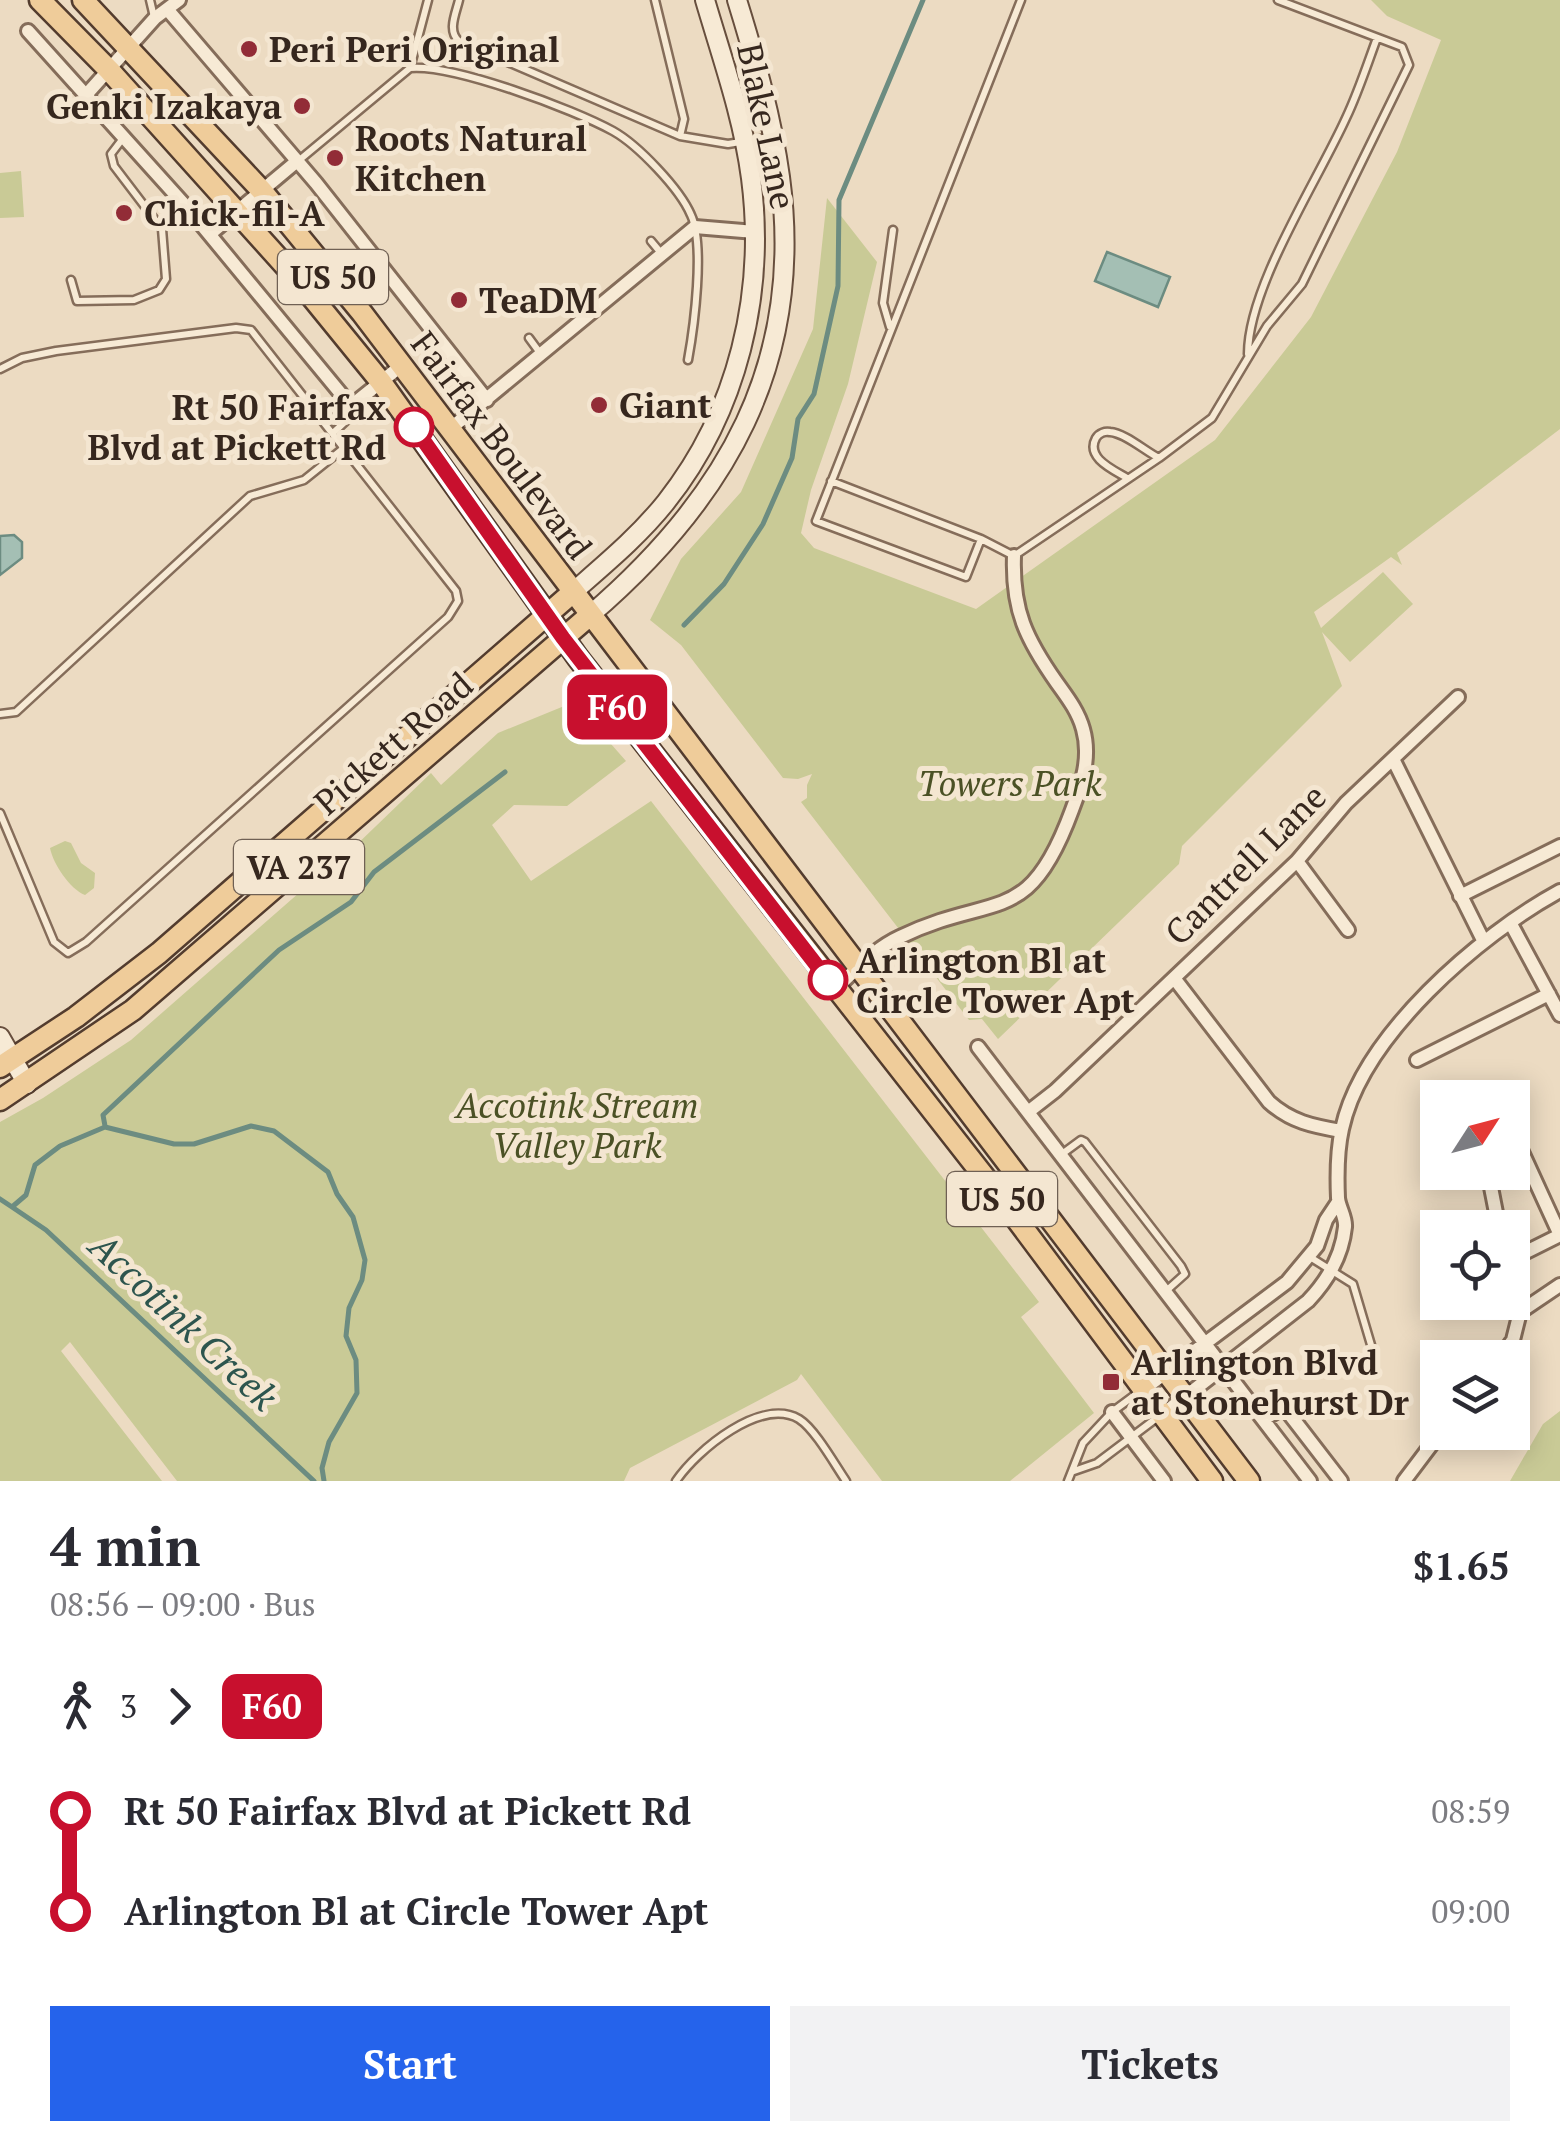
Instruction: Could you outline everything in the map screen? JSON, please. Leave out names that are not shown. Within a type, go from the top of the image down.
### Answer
[{"type":"main road","points":[[30,0],[87,48]]},
{"type":"main road","name":"Fairfax Boulevard","points":[[40,0],[110,70],[298,280],[380,382],[563,638]]},
{"type":"main road","name":"Fairfax Boulevard","points":[[84,0],[262,191],[402,365],[590,616]]},
{"type":"main road","points":[[93,0],[130,48]]},
{"type":"main road","name":"Blake Lane","points":[[547,616],[624,548],[664,504],[709,437],[744,342],[756,232],[744,141],[705,0]]},
{"type":"main road","name":"Blake Lane","points":[[590,616],[651,560],[690,516],[723,466],[754,404],[774,332],[783,270],[783,204],[772,137],[737,0]]},
{"type":"main road","name":"Pickett Road","points":[[6,1064],[159,953],[547,616]]},
{"type":"main road","name":"Pickett Road","points":[[0,1100],[134,1010],[590,616]]},
{"type":"main road","name":"US 50","points":[[590,616],[1249,1481]]},
{"type":"main road","name":"US 50","points":[[563,638],[997,1193],[1212,1481]]},
{"type":"main road","points":[[0,1037],[6,1064],[27,1084]]},
{"type":"street","points":[[86,95],[154,18],[180,0]]},
{"type":"street","points":[[167,9],[387,271],[487,400]]},
{"type":"street","points":[[28,31],[210,234],[351,406],[402,365]]},
{"type":"street","points":[[210,234],[296,162]]},
{"type":"street","points":[[450,429],[695,226],[756,232]]},
{"type":"street","points":[[835,989],[874,952],[916,930],[1018,897],[1041,876],[1064,833],[1084,775],[1086,744],[1075,710],[1025,633],[1016,598],[1014,556]]},
{"type":"street","name":"Cantrell Lane","points":[[1028,1112],[1055,1091],[1298,860],[1336,814],[1458,697]]},
{"type":"street","points":[[1393,759],[1484,942]]},
{"type":"street","points":[[1460,896],[1560,846]]},
{"type":"street","points":[[1298,860],[1348,930]]},
{"type":"street","points":[[1163,1414],[1308,1301],[1325,1283],[1346,1223],[1338,1202],[1341,1131],[1348,1106],[1374,1053],[1433,989],[1484,942],[1560,890]]},
{"type":"street","points":[[1511,924],[1560,1015]]},
{"type":"street","points":[[1174,978],[1268,1102],[1298,1122],[1341,1131]]},
{"type":"street","points":[[1417,1060],[1549,994]]},
{"type":"street","points":[[978,1047],[1310,1481]]},
{"type":"street","points":[[1530,1169],[1560,1235],[1530,1249]]},
{"type":"street","points":[[1144,1389],[1287,1282],[1317,1246],[1326,1220],[1338,1202]]},
{"type":"street","points":[[1530,1305],[1560,1285]]},
{"type":"street","points":[[1264,1418],[1284,1407],[1341,1481]]},
{"type":"street","points":[[1112,1412],[1164,1481]]},
{"type":"street","points":[[1404,1481],[1427,1450]]},
{"type":"lane","points":[[150,0],[154,18]]},
{"type":"lane","points":[[410,68],[428,0]]},
{"type":"lane","points":[[459,0],[452,28],[459,42],[680,136],[715,144],[772,137]]},
{"type":"lane","points":[[655,0],[684,118],[680,136]]},
{"type":"lane","points":[[981,539],[966,577],[816,521],[1021,0]]},
{"type":"lane","points":[[831,481],[981,539],[1014,556],[1212,418],[1267,326],[1302,284],[1409,65],[1402,48],[1278,0]]},
{"type":"lane","points":[[1248,357],[1248,332],[1263,288],[1348,116],[1377,38]]},
{"type":"lane","points":[[296,162],[410,68],[429,66],[530,96],[614,132],[642,153],[680,198],[695,226],[697,309],[688,360]]},
{"type":"lane","points":[[71,280],[77,302],[134,300],[159,290],[166,279],[162,229],[114,166],[111,154],[124,137]]},
{"type":"lane","points":[[891,328],[884,303],[892,230]]},
{"type":"lane","points":[[650,240],[662,254]]},
{"type":"lane","points":[[0,368],[22,358],[56,351],[244,327],[252,330],[456,591],[456,608],[448,616],[86,942],[68,953],[54,942],[0,813]]},
{"type":"lane","points":[[529,338],[541,355]]},
{"type":"lane","points":[[321,418],[336,405],[351,406],[348,419],[333,432]]},
{"type":"lane","points":[[1126,478],[1098,460],[1094,451],[1096,438],[1103,432],[1113,432],[1159,458]]},
{"type":"lane","points":[[0,714],[16,712],[250,496],[304,480],[345,447]]},
{"type":"lane","points":[[1061,1155],[1081,1140],[1091,1149],[1181,1266],[1185,1274],[1166,1291]]},
{"type":"lane","points":[[1308,1257],[1354,1284],[1374,1355]]},
{"type":"lane","points":[[1068,1481],[1083,1443],[1112,1412],[1144,1389]]},
{"type":"lane","points":[[676,1481],[724,1436],[757,1414],[784,1412],[803,1421],[846,1481]]},
{"type":"lane","points":[[1074,1471],[1097,1463],[1163,1414]]},
{"type":"green space","name":"Towers Park","points":[[1371,0],[1560,0],[1560,429],[1397,553],[1402,565],[1391,557],[1314,612],[1321,628],[1383,572],[1413,604],[1350,662],[1322,632],[1342,686],[1182,846],[1179,864],[998,1039],[982,1019],[969,1020],[801,802],[807,798],[812,774],[798,779],[783,778],[681,645],[650,620],[681,559],[741,492],[813,329],[827,198],[877,262],[848,384],[811,490],[801,533],[814,548],[976,609],[1215,440],[1311,317],[1397,152],[1441,40],[1387,16]]},
{"type":"green space","points":[[21,171],[24,217],[0,218],[0,173]]},
{"type":"green space","name":"Accotink Stream Valley Park","points":[[574,702],[626,761],[567,806],[514,805],[492,825],[531,881],[651,801],[1039,1302],[1021,1317],[1094,1413],[1010,1481],[882,1481],[801,1374],[797,1380],[630,1468],[624,1481],[177,1481],[70,1342],[61,1351],[162,1481],[0,1481],[0,1122],[131,1040],[308,885],[320,880],[431,773],[441,785],[498,733]]},
{"type":"green space","points":[[65,841],[71,843],[81,863],[95,873],[94,888],[85,895],[68,882],[52,854],[50,848]]},
{"type":"green space","points":[[1560,1411],[1560,1481],[1510,1481],[1530,1450],[1543,1424]]},
{"type":"shaded area","points":[[1107,252],[1170,277],[1158,307],[1095,281]]},
{"type":"shaded area","points":[[14,535],[22,542],[22,558],[0,575],[0,536]]},
{"type":"waterway","points":[[684,625],[724,584],[763,524],[792,458],[798,419],[814,394],[838,286],[839,200],[923,0]]},
{"type":"waterway","points":[[105,1126],[103,1115],[279,950],[351,902],[374,872],[505,772]]},
{"type":"waterway","name":"Accotink Creek","points":[[0,1199],[12,1207],[26,1195],[35,1165],[60,1146],[105,1127],[174,1144],[194,1144],[251,1126],[274,1131],[328,1172],[353,1217],[365,1260],[362,1280],[349,1308],[346,1336],[356,1360],[357,1393],[329,1442],[322,1468],[324,1481]]},
{"type":"waterway","name":"Accotink Creek","points":[[12,1207],[46,1230],[314,1481]]},
{"type":"bus line","name":"F60","points":[[414,427],[563,638],[828,980]]},
{"type":"place","name":"Peri Peri Original","points":[[249,49]]},
{"type":"place","name":"Genki Izakaya","points":[[302,106]]},
{"type":"place","name":"Roots Natural Kitchen","points":[[335,158]]},
{"type":"place","name":"Chick-fil-A","points":[[124,213]]},
{"type":"place","name":"TeaDM","points":[[459,300]]},
{"type":"place","name":"Giant","points":[[599,405]]},
{"type":"place","name":"Rt 50 Fairfax Blvd at Pickett Rd","points":[[414,427]]},
{"type":"place","name":"Arlington Bl at Circle Tower Apt","points":[[828,980]]},
{"type":"place","name":"Arlington Blvd at Stonehurst Dr","points":[[1111,1382]]}]
